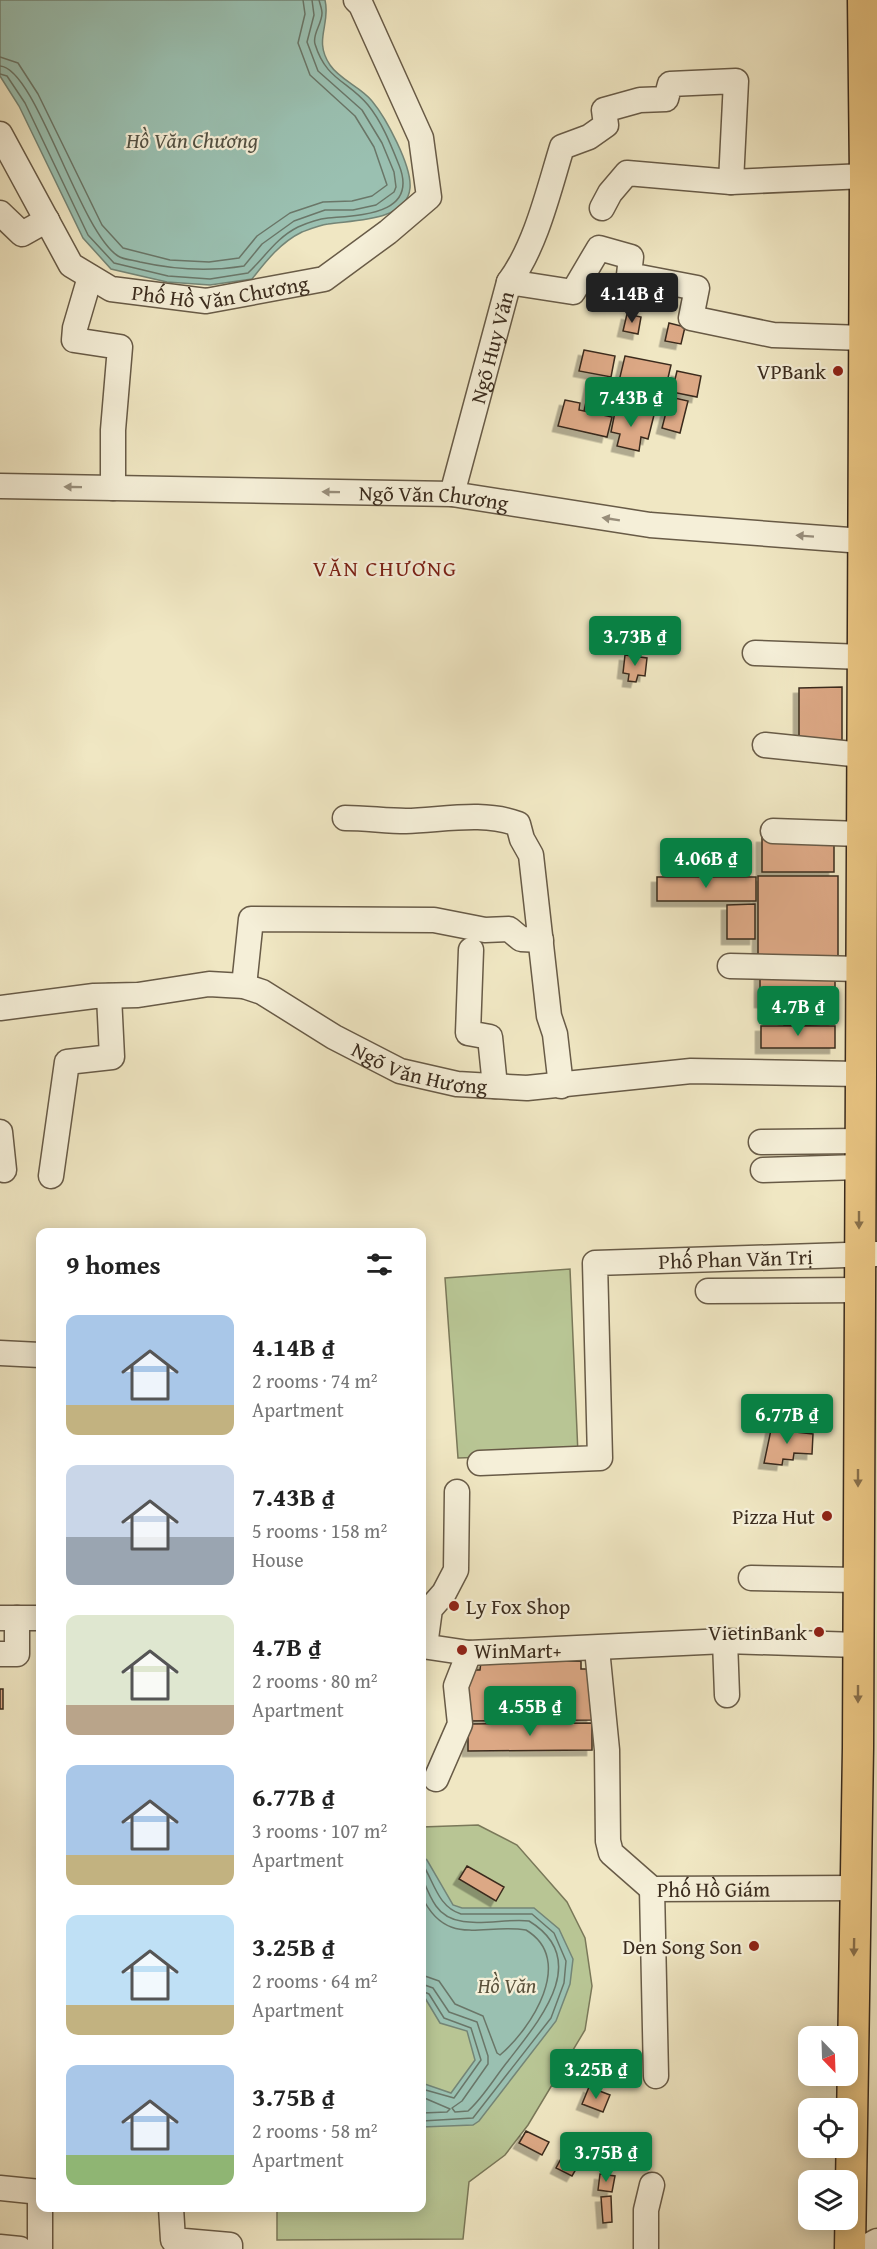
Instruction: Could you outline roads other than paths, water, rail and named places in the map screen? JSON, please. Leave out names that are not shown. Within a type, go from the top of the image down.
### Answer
[{"type":"main road","points":[[850,2249],[855,1888],[867,1798],[858,1645],[858,1580],[867,1517],[858,1290],[868,1254],[859,1154],[863,541],[870,501],[864,338],[863,0]]},
{"type":"street","name":"Phố Hồ Văn Chương","points":[[0,134],[71,265],[111,289],[206,301],[324,279],[388,232],[429,196],[421,138],[361,2]]},
{"type":"street","points":[[510,282],[518,270],[544,206],[562,147],[589,136],[606,125],[604,110],[640,100],[666,99],[670,84],[736,81],[731,182]]},
{"type":"street","points":[[602,208],[610,193],[627,173],[731,182],[865,176]]},
{"type":"street","points":[[0,213],[22,234],[47,220]]},
{"type":"street","name":"Ngõ Huy Văn","points":[[452,494],[510,282],[573,292],[599,248],[631,257],[629,275],[697,288],[691,318],[773,334],[864,338]]},
{"type":"street","points":[[90,277],[75,328],[74,340],[120,347],[112,430],[112,488]]},
{"type":"street","name":"Ngõ Văn Chương","points":[[0,486],[452,494],[650,525],[863,541]]},
{"type":"street","points":[[755,653],[863,657]]},
{"type":"street","points":[[765,745],[862,755]]},
{"type":"street","points":[[345,818],[405,821],[483,818],[504,819],[518,824],[522,839],[531,855],[561,1086]]},
{"type":"street","points":[[773,831],[860,834]]},
{"type":"street","points":[[244,986],[251,920],[434,920],[486,930],[509,929],[521,939],[541,940]]},
{"type":"street","points":[[471,950],[468,1033],[490,1036],[495,1086]]},
{"type":"street","points":[[730,966],[860,969]]},
{"type":"street","name":"Ngõ Văn Hương","points":[[0,1008],[28,1002],[138,995],[209,984],[244,986],[262,992],[334,1037],[400,1071],[456,1084],[561,1086],[691,1071],[859,1074]]},
{"type":"street","points":[[51,1176],[67,1062],[112,1057],[109,996]]},
{"type":"street","points":[[0,1132],[4,1170]]},
{"type":"street","points":[[760,1142],[859,1154]]},
{"type":"street","points":[[764,1170],[859,1154]]},
{"type":"street","name":"Phố Phan Văn Trị","points":[[480,1463],[600,1458],[595,1263],[868,1254]]},
{"type":"street","points":[[708,1291],[858,1290]]},
{"type":"street","points":[[0,1353],[36,1355]]},
{"type":"street","points":[[426,1630],[430,1609],[444,1593],[456,1570],[457,1492]]},
{"type":"street","points":[[751,1578],[858,1580]]},
{"type":"street","points":[[0,1654],[17,1654],[19,1618]]},
{"type":"street","points":[[426,1646],[469,1653],[725,1641],[858,1645]]},
{"type":"street","points":[[725,1641],[727,1695]]},
{"type":"street","name":"Phố Hồ Giám","points":[[597,1648],[608,1750],[608,1841],[611,1853],[652,1889],[855,1888]]},
{"type":"street","points":[[436,1779],[460,1724],[456,1686],[469,1653]]},
{"type":"street","points":[[652,1889],[656,2076]]},
{"type":"street","points":[[646,2249],[646,2210],[652,2186]]},
{"type":"street","points":[[0,2188],[36,2192]]},
{"type":"street","points":[[40,2212],[40,2249]]},
{"type":"street","points":[[171,2212],[173,2240],[230,2245],[230,2249]]},
{"type":"street","points":[[862,2249],[877,2241]]},
{"type":"street","points":[[0,2247],[20,2249]]},
{"type":"water","name":"Hồ Văn Chương","points":[[0,0],[325,0],[323,48],[325,56],[334,70],[372,101],[391,130],[403,155],[410,179],[407,199],[389,213],[363,220],[315,227],[294,236],[268,259],[252,279],[210,285],[167,282],[111,269],[83,238],[19,106],[0,76]]},
{"type":"water","name":"Hồ Văn","points":[[426,1859],[453,1905],[462,1908],[534,1908],[559,1929],[573,1959],[570,1984],[556,2021],[479,2121],[473,2125],[426,2127],[426,2084],[451,2093],[475,2060],[467,2031],[440,2023],[426,2000]]},
{"type":"place","name":"VPBank","points":[[838,371]]},
{"type":"place","name":"Pizza Hut","points":[[827,1516]]},
{"type":"place","name":"Ly Fox Shop","points":[[454,1606]]},
{"type":"place","name":"VietinBank","points":[[819,1632]]},
{"type":"place","name":"WinMart+","points":[[462,1650]]},
{"type":"place","name":"Den Song Son","points":[[754,1946]]},
{"type":"district","name":"VĂN CHƯƠNG","points":[[385,568]]}]
